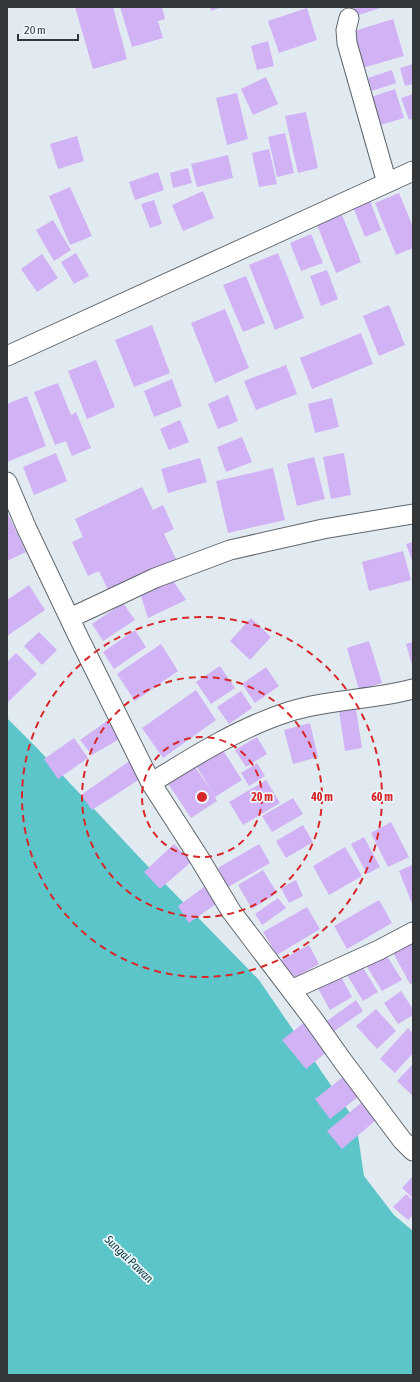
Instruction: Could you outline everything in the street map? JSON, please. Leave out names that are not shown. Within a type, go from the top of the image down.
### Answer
[{"type":"street","points":[[349,18],[346,30],[346,43],[387,183]]},
{"type":"street","points":[[7,356],[413,171]]},
{"type":"street","points":[[7,482],[70,618],[151,783],[231,911],[402,1140],[413,1151]]},
{"type":"street","points":[[70,618],[155,578],[230,550],[323,529],[413,514]]},
{"type":"street","points":[[151,783],[199,753],[252,726],[288,712],[322,703],[370,697],[413,689]]},
{"type":"street","points":[[291,990],[379,950],[413,932]]},
{"type":"water","name":"Sungai Pawan","points":[[7,718],[259,980],[356,1122],[364,1176],[394,1215],[413,1231],[413,1375],[7,1375]]},
{"type":"building","points":[[75,7],[113,7],[127,59],[93,69]]},
{"type":"building","points":[[120,7],[162,7],[165,19],[158,21],[163,38],[132,47]]},
{"type":"building","points":[[210,7],[222,7],[211,11]]},
{"type":"building","points":[[353,7],[383,7],[356,16]]},
{"type":"building","points":[[307,8],[317,40],[279,53],[268,21]]},
{"type":"building","points":[[393,19],[404,56],[362,68],[351,32]]},
{"type":"building","points":[[268,41],[274,66],[257,70],[251,46]]},
{"type":"building","points":[[413,64],[413,84],[405,86],[400,68]]},
{"type":"building","points":[[392,70],[396,83],[372,91],[368,78]]},
{"type":"building","points":[[266,77],[278,104],[253,115],[241,89]]},
{"type":"building","points":[[395,89],[404,118],[377,126],[368,98]]},
{"type":"building","points":[[237,93],[248,139],[227,145],[216,98]]},
{"type":"building","points":[[413,94],[413,118],[409,120],[401,98]]},
{"type":"building","points":[[306,112],[318,168],[298,173],[285,116]]},
{"type":"building","points":[[285,133],[294,173],[277,177],[268,137]]},
{"type":"building","points":[[77,136],[84,161],[58,169],[50,144]]},
{"type":"building","points":[[269,149],[277,184],[259,187],[252,153]]},
{"type":"building","points":[[228,155],[233,178],[197,187],[191,164]]},
{"type":"building","points":[[188,168],[192,183],[173,188],[170,173]]},
{"type":"building","points":[[158,172],[164,190],[135,200],[129,182]]},
{"type":"building","points":[[70,187],[92,236],[70,245],[49,196]]},
{"type":"building","points":[[203,191],[214,218],[183,231],[172,205]]},
{"type":"building","points":[[399,193],[413,227],[413,248],[396,255],[375,203]]},
{"type":"building","points":[[368,195],[381,230],[365,237],[351,202]]},
{"type":"building","points":[[154,200],[162,224],[150,228],[141,204]]},
{"type":"building","points":[[342,215],[361,262],[336,273],[317,225]]},
{"type":"building","points":[[53,220],[71,250],[54,261],[36,230]]},
{"type":"building","points":[[311,234],[323,263],[301,271],[290,243]]},
{"type":"building","points":[[76,253],[89,276],[74,284],[61,262]]},
{"type":"building","points":[[278,253],[304,318],[275,330],[249,265]]},
{"type":"building","points":[[42,254],[58,278],[37,292],[21,269]]},
{"type":"building","points":[[327,270],[338,299],[321,306],[310,276]]},
{"type":"building","points":[[246,276],[265,323],[243,332],[223,285]]},
{"type":"building","points":[[389,305],[405,345],[379,356],[363,316]]},
{"type":"building","points":[[225,309],[249,368],[215,383],[191,323]]},
{"type":"building","points":[[152,325],[170,373],[134,387],[115,340]]},
{"type":"building","points":[[361,333],[373,364],[312,389],[300,358]]},
{"type":"building","points":[[96,360],[115,407],[87,419],[68,371]]},
{"type":"building","points":[[286,365],[297,394],[256,410],[244,381]]},
{"type":"building","points":[[172,379],[182,406],[154,417],[144,391]]},
{"type":"building","points":[[58,383],[71,415],[76,412],[91,448],[72,456],[66,441],[55,445],[34,392]]},
{"type":"building","points":[[228,395],[238,421],[218,429],[208,404]]},
{"type":"building","points":[[27,396],[46,446],[7,462],[7,404]]},
{"type":"building","points":[[332,398],[339,427],[315,433],[308,404]]},
{"type":"building","points":[[180,420],[189,442],[169,450],[160,429]]},
{"type":"building","points":[[242,437],[252,462],[226,472],[217,447]]},
{"type":"building","points":[[56,453],[67,481],[34,495],[23,467]]},
{"type":"building","points":[[344,453],[351,495],[331,499],[323,457]]},
{"type":"building","points":[[314,457],[325,499],[297,506],[287,464]]},
{"type":"building","points":[[200,458],[207,482],[168,493],[161,469]]},
{"type":"building","points":[[273,468],[285,520],[228,533],[216,481]]},
{"type":"building","points":[[142,487],[153,510],[163,505],[174,529],[164,534],[176,559],[109,592],[99,571],[88,576],[72,542],[83,537],[75,519]]},
{"type":"building","points":[[7,512],[26,552],[7,561]]},
{"type":"building","points":[[413,542],[413,563],[406,544]]},
{"type":"building","points":[[403,551],[411,580],[369,591],[362,562]]},
{"type":"building","points":[[173,581],[186,600],[148,618],[141,596]]},
{"type":"building","points":[[29,585],[45,610],[7,636],[7,600]]},
{"type":"building","points":[[123,603],[135,620],[103,641],[92,624]]},
{"type":"building","points":[[251,618],[271,637],[250,660],[230,641]]},
{"type":"building","points":[[135,630],[146,647],[114,669],[103,652]]},
{"type":"building","points":[[39,632],[57,650],[42,665],[24,646]]},
{"type":"building","points":[[369,641],[382,683],[359,690],[347,648]]},
{"type":"building","points":[[413,642],[413,668],[406,644]]},
{"type":"building","points":[[161,644],[178,671],[135,701],[117,674]]},
{"type":"building","points":[[16,653],[37,674],[8,702],[7,662]]},
{"type":"building","points":[[220,666],[235,688],[211,704],[196,682]]},
{"type":"building","points":[[266,667],[279,686],[255,703],[242,684]]},
{"type":"building","points":[[196,690],[216,720],[163,758],[142,728]]},
{"type":"building","points":[[241,691],[252,708],[229,724],[217,707]]},
{"type":"building","points":[[356,709],[362,748],[345,751],[339,711]]},
{"type":"building","points":[[107,721],[121,738],[92,755],[80,740]]},
{"type":"building","points":[[310,723],[318,757],[293,764],[284,730]]},
{"type":"building","points":[[257,737],[267,754],[246,767],[235,750]]},
{"type":"building","points":[[74,738],[88,758],[58,779],[44,759]]},
{"type":"building","points":[[219,744],[242,780],[215,797],[217,801],[191,818],[167,782],[193,764],[213,793],[193,761]]},
{"type":"building","points":[[131,760],[143,777],[92,810],[81,795]]},
{"type":"building","points":[[257,763],[265,776],[249,786],[241,773]]},
{"type":"building","points":[[266,780],[280,803],[243,825],[229,802]]},
{"type":"building","points":[[293,798],[303,814],[272,832],[262,816]]},
{"type":"building","points":[[391,822],[409,857],[388,867],[371,833]]},
{"type":"building","points":[[303,825],[313,842],[286,858],[276,841]]},
{"type":"building","points":[[364,837],[380,867],[367,874],[351,844]]},
{"type":"building","points":[[174,844],[191,862],[160,889],[144,872]]},
{"type":"building","points":[[259,844],[270,863],[228,887],[218,868]]},
{"type":"building","points":[[345,847],[362,876],[329,895],[313,866]]},
{"type":"building","points":[[412,865],[413,867],[413,906],[399,871]]},
{"type":"building","points":[[263,870],[277,893],[252,909],[238,885]]},
{"type":"building","points":[[296,880],[303,896],[289,903],[281,888]]},
{"type":"building","points":[[207,885],[219,902],[189,923],[178,906]]},
{"type":"building","points":[[278,898],[286,908],[262,925],[255,914]]},
{"type":"building","points":[[379,900],[392,923],[347,949],[334,926]]},
{"type":"building","points":[[307,907],[320,929],[277,955],[263,932]]},
{"type":"building","points":[[413,940],[413,983],[410,984],[392,951]]},
{"type":"building","points":[[309,945],[319,964],[292,979],[281,960]]},
{"type":"building","points":[[385,953],[402,980],[382,991],[366,965]]},
{"type":"building","points":[[362,966],[378,992],[363,1001],[347,975]]},
{"type":"building","points":[[339,973],[352,997],[330,1010],[316,985]]},
{"type":"building","points":[[401,991],[413,1009],[413,1015],[398,1024],[384,1003]]},
{"type":"building","points":[[356,1000],[363,1011],[330,1034],[323,1024]]},
{"type":"building","points":[[376,1009],[396,1031],[377,1049],[356,1026]]},
{"type":"building","points":[[306,1021],[329,1050],[306,1069],[282,1040]]},
{"type":"building","points":[[408,1028],[413,1033],[413,1053],[395,1073],[380,1059]]},
{"type":"building","points":[[413,1064],[413,1096],[397,1081]]},
{"type":"building","points":[[348,1073],[363,1093],[330,1119],[315,1099]]},
{"type":"building","points":[[367,1098],[382,1115],[342,1149],[327,1131]]},
{"type":"building","points":[[413,1176],[413,1198],[402,1188]]},
{"type":"building","points":[[406,1194],[413,1200],[413,1215],[408,1220],[393,1207]]}]
